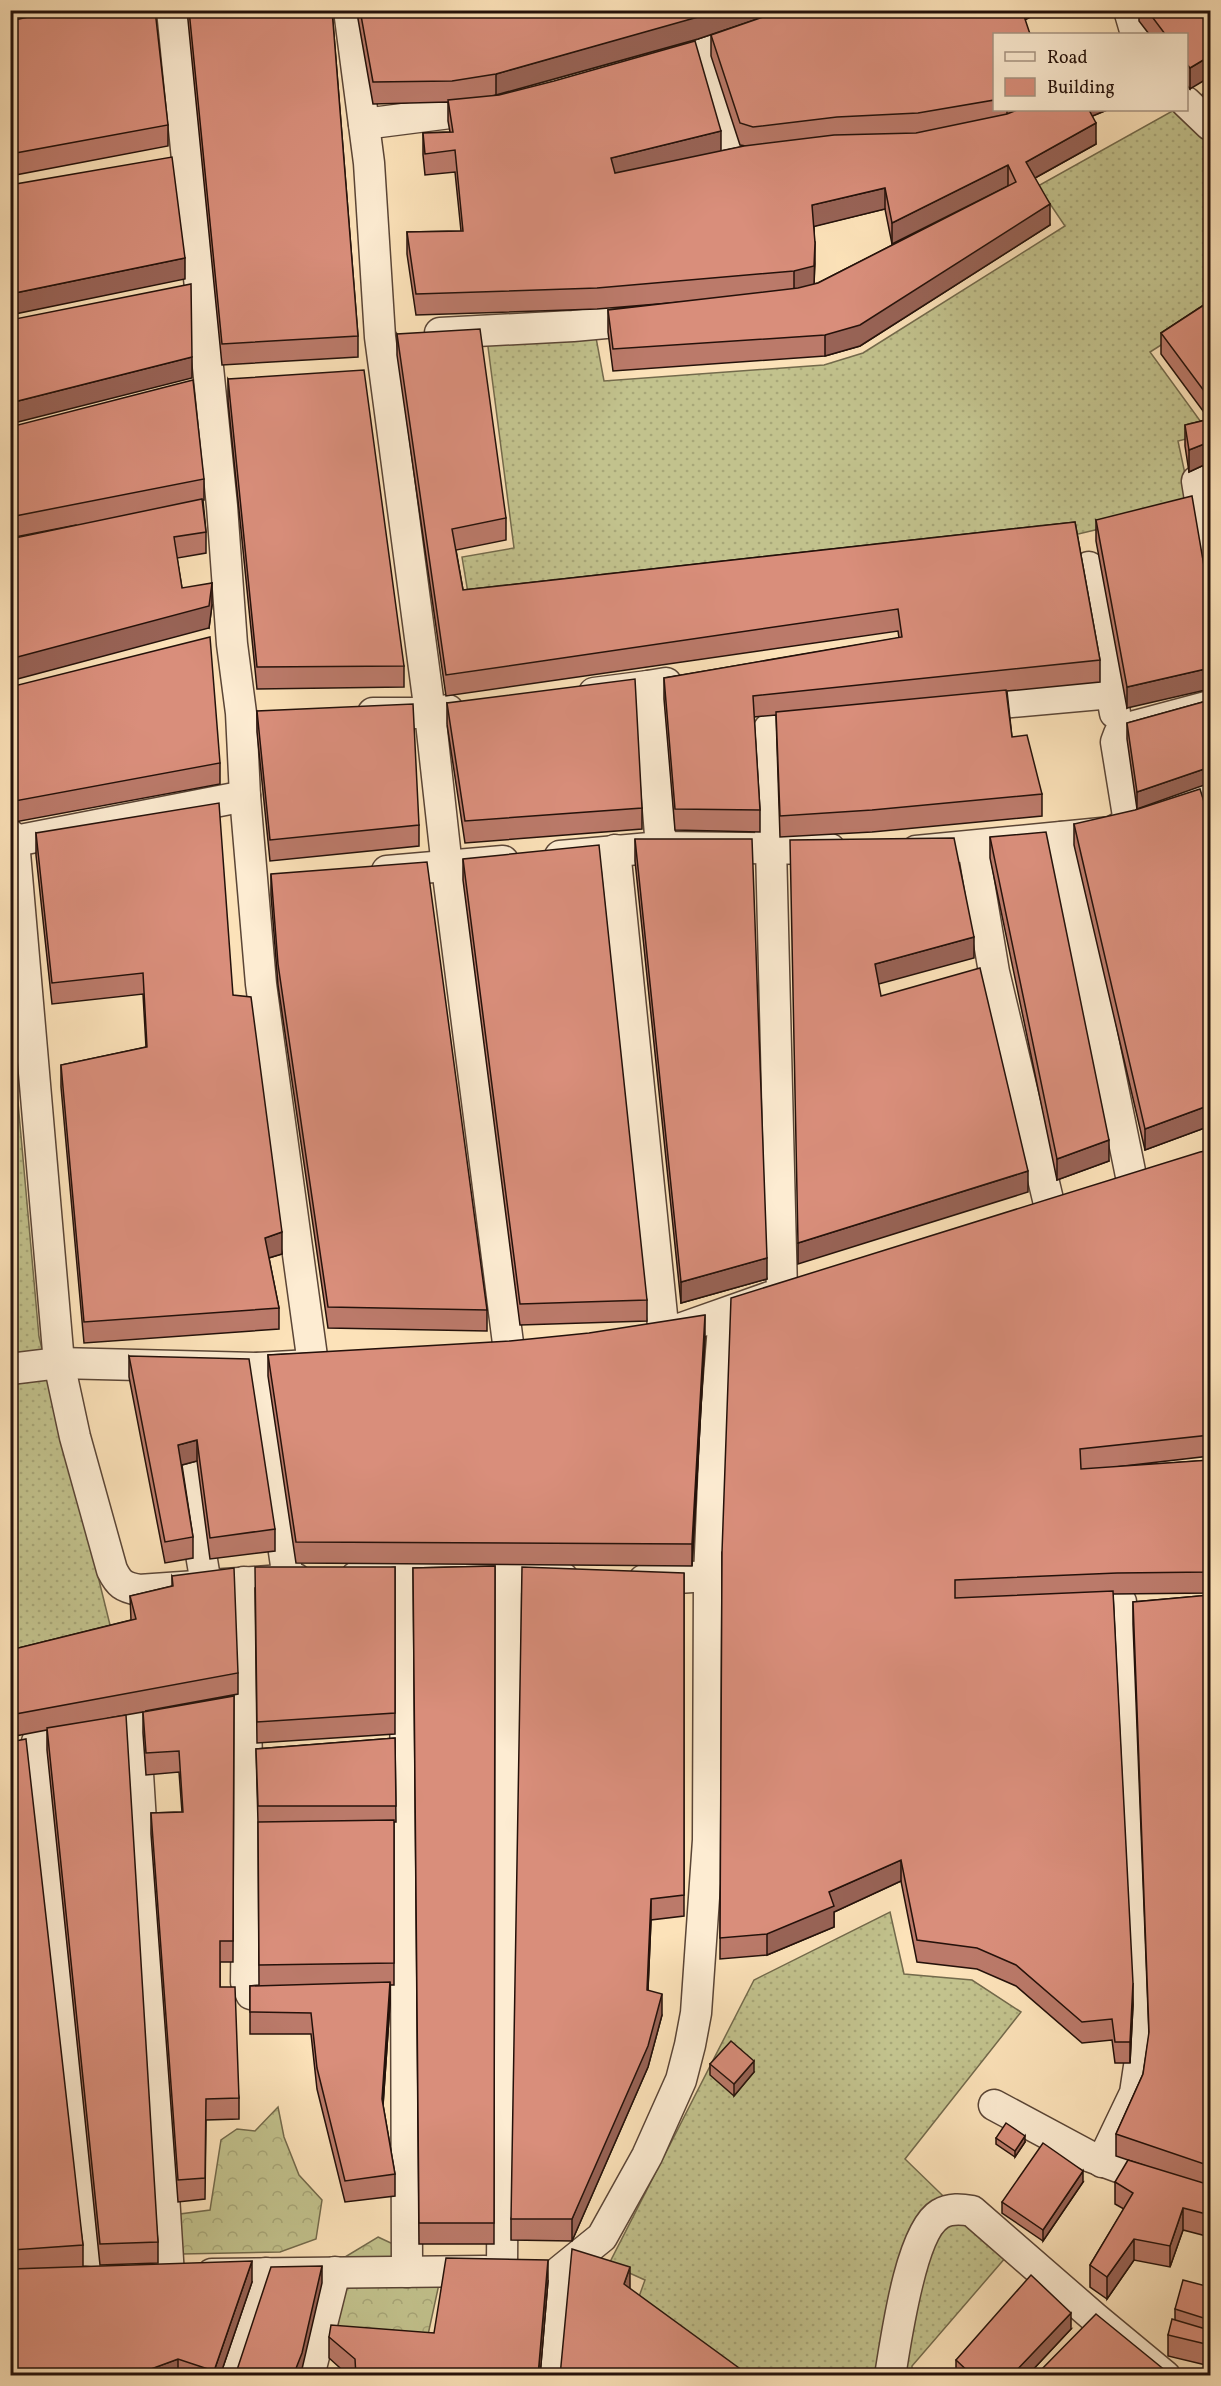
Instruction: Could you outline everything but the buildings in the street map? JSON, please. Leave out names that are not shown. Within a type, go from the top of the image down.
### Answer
[{"type":"street","points":[[172,10],[177,165],[221,647],[252,713],[244,796],[263,880],[261,984],[313,1364]]},
{"type":"street","points":[[634,71],[701,52],[817,10]]},
{"type":"street","points":[[1129,10],[1136,33]]},
{"type":"street","points":[[353,11],[369,164],[399,336],[374,375],[430,713],[498,1351],[541,1348]]},
{"type":"street","points":[[701,52],[730,147],[725,160],[802,152]]},
{"type":"street","points":[[364,124],[496,108],[512,103]]},
{"type":"street","points":[[399,336],[573,326],[678,316]]},
{"type":"street","points":[[198,393],[240,385]]},
{"type":"street","points":[[1197,481],[1210,561]]},
{"type":"street","points":[[1089,567],[1119,734],[1116,742],[1129,822]]},
{"type":"street","points":[[567,696],[695,678]]},
{"type":"street","points":[[648,686],[661,847]]},
{"type":"street","points":[[939,709],[1112,693]]},
{"type":"street","points":[[1119,734],[1135,726],[1210,706]]},
{"type":"street","points":[[347,713],[430,713],[476,707]]},
{"type":"street","points":[[615,850],[652,1336],[794,1289],[765,744],[770,729],[779,724],[848,717]]},
{"type":"street","points":[[244,796],[12,839],[59,1363],[75,1437],[112,1570],[118,1582],[125,1588],[139,1590],[325,1577],[586,1578]]},
{"type":"street","points":[[888,851],[973,847],[1112,832],[1129,822],[1209,800]]},
{"type":"street","points":[[1062,837],[1132,1181]]},
{"type":"street","points":[[355,873],[447,867],[661,847],[854,850]]},
{"type":"street","points":[[973,847],[982,975],[1040,1211],[1162,1172]]},
{"type":"street","points":[[135,1725],[158,2276],[531,2271],[602,2237],[647,2156],[681,2079],[696,2013],[708,1840],[709,1576],[716,1415],[724,1314]]},
{"type":"street","points":[[10,1369],[59,1363],[257,1368],[342,1362]]},
{"type":"street","points":[[257,1368],[288,1579]]},
{"type":"street","points":[[187,1471],[206,1584]]},
{"type":"street","points":[[405,1576],[394,1746],[394,1832],[395,1994],[407,2272]]},
{"type":"street","points":[[619,1579],[653,1580],[709,1576]]},
{"type":"street","points":[[506,1577],[531,2271],[550,2376]]},
{"type":"street","points":[[244,1582],[235,1707],[258,1755],[260,1833],[246,1982],[251,1994],[261,1996],[317,1995]]},
{"type":"street","points":[[1102,2162],[1135,2093],[1141,2053],[1142,2006],[1134,1828],[1120,1603]]},
{"type":"street","points":[[36,1743],[92,2279]]},
{"type":"street","points":[[994,2105],[1102,2162],[1146,2175]]},
{"type":"street","points":[[890,2376],[913,2261],[929,2228],[939,2215],[958,2208],[972,2211],[1087,2327],[1165,2376]]},
{"type":"street","points":[[318,2372],[335,2272]]},
{"type":"street","points":[[231,2376],[266,2273]]},
{"type":"green space","points":[[1210,90],[1210,314],[1150,352],[1209,433],[1178,441],[1192,507],[1074,535],[470,605],[462,557],[514,548],[487,339],[595,332],[604,381],[824,365],[863,353],[1065,226],[1038,186],[1172,111],[1188,111],[1188,102]]},
{"type":"green space","points":[[10,1013],[39,1337],[111,1629],[10,1654]]},
{"type":"green space","points":[[890,1912],[904,1974],[972,1980],[1021,2012],[905,2159],[1006,2257],[912,2366],[912,2375],[737,2375],[636,2305],[645,2280],[609,2264],[754,1980]]},
{"type":"green space","points":[[278,2107],[284,2137],[299,2175],[322,2200],[316,2239],[280,2252],[182,2254],[180,2214],[210,2210],[221,2140],[237,2129],[255,2131]]},
{"type":"green space","points":[[378,2237],[421,2257],[439,2284],[426,2344],[333,2336],[335,2310],[345,2257]]}]
